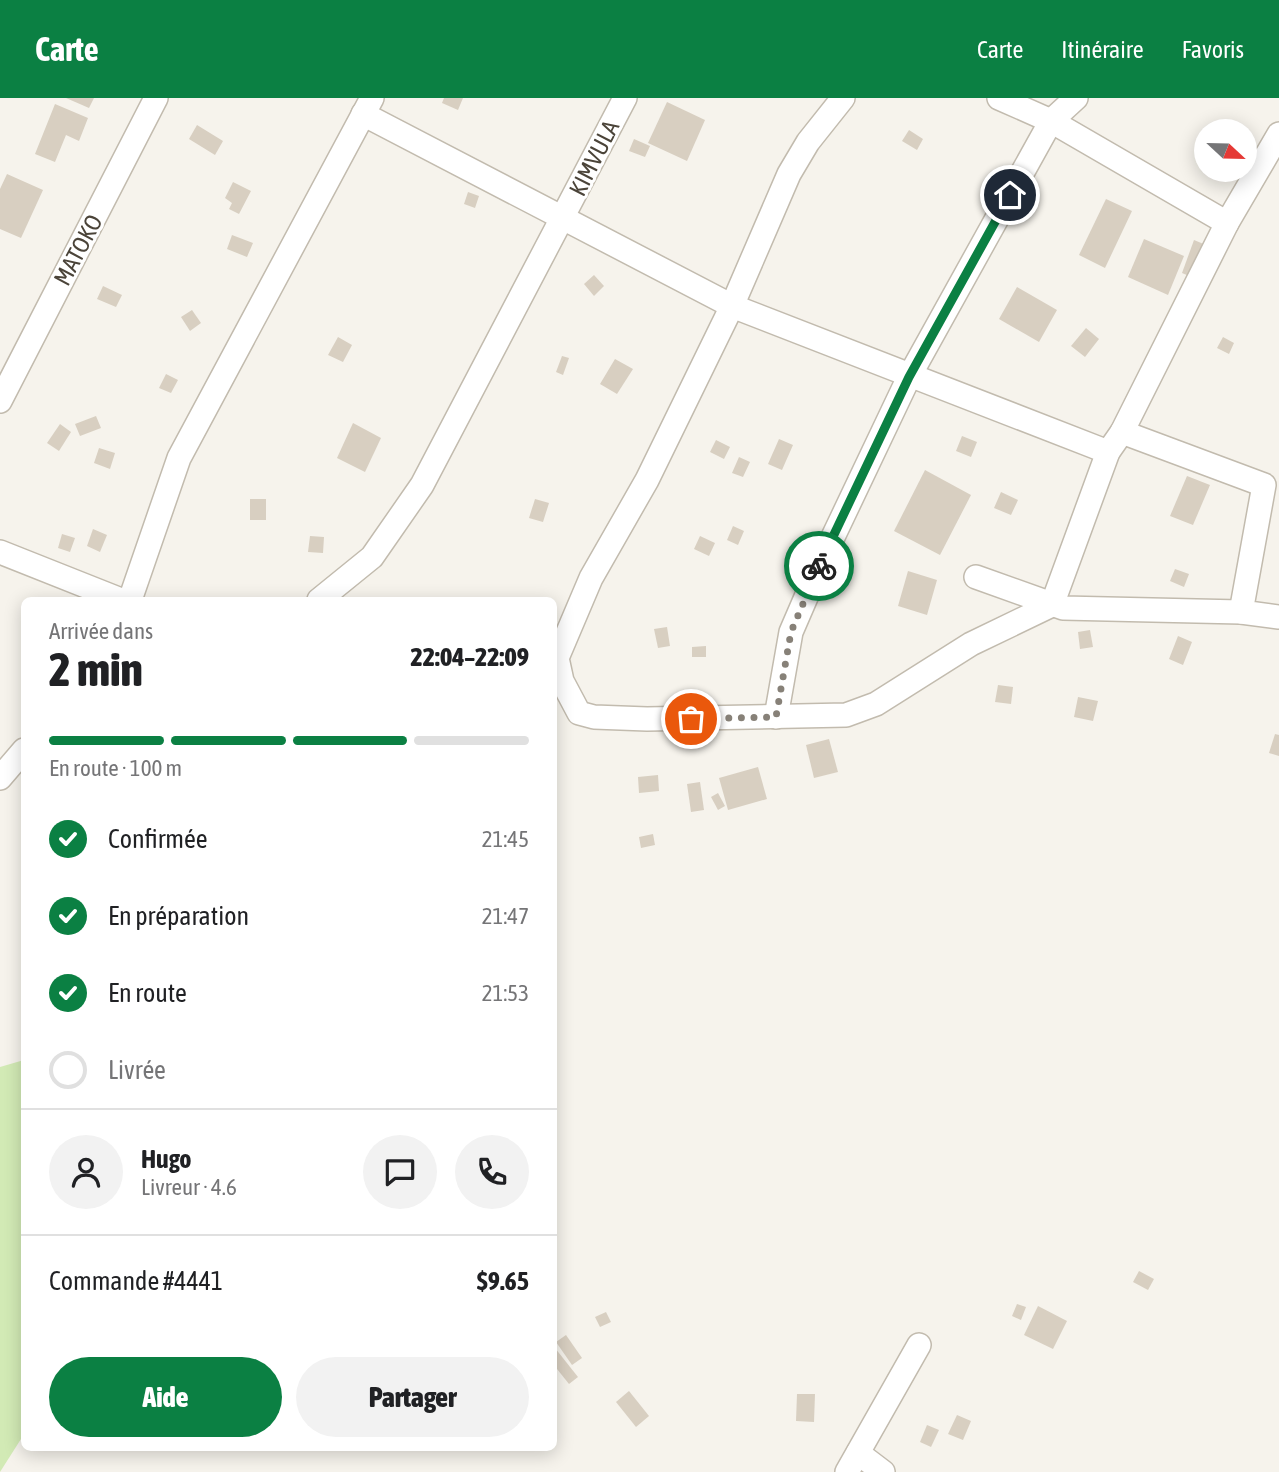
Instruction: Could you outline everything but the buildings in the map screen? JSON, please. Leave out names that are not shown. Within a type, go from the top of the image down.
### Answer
[{"type":"street","name":"MATOKO","points":[[0,401],[156,98]]},
{"type":"street","name":"KIMVULA","points":[[323,597],[372,557],[422,485],[625,98]]},
{"type":"street","points":[[844,98],[808,142],[789,174],[732,306],[647,480],[591,578],[558,658],[558,667],[567,693],[579,713],[586,716],[647,719],[833,717],[876,704],[971,644],[1052,605],[1108,452],[1122,432],[1227,223],[1279,134]]},
{"type":"street","points":[[999,98],[1051,121],[1227,223]]},
{"type":"street","points":[[776,717],[791,632],[909,377],[1051,121],[1076,98]]},
{"type":"street","points":[[131,597],[178,458],[367,106],[563,218],[732,306],[909,377],[1108,452]]},
{"type":"street","points":[[1122,432],[1264,485],[1241,612]]},
{"type":"street","points":[[0,552],[113,597]]},
{"type":"street","points":[[976,577],[1052,605],[1093,610],[1241,612],[1279,617]]},
{"type":"street","points":[[0,778],[21,754]]},
{"type":"street","points":[[883,1472],[853,1462],[919,1345]]},
{"type":"green space","points":[[21,1061],[21,1439],[0,1472],[0,1067]]},
{"type":"way so far","points":[[691,719],[776,717],[791,632],[819,566]]},
{"type":"route","points":[[819,566],[909,377],[1010,195]]}]
